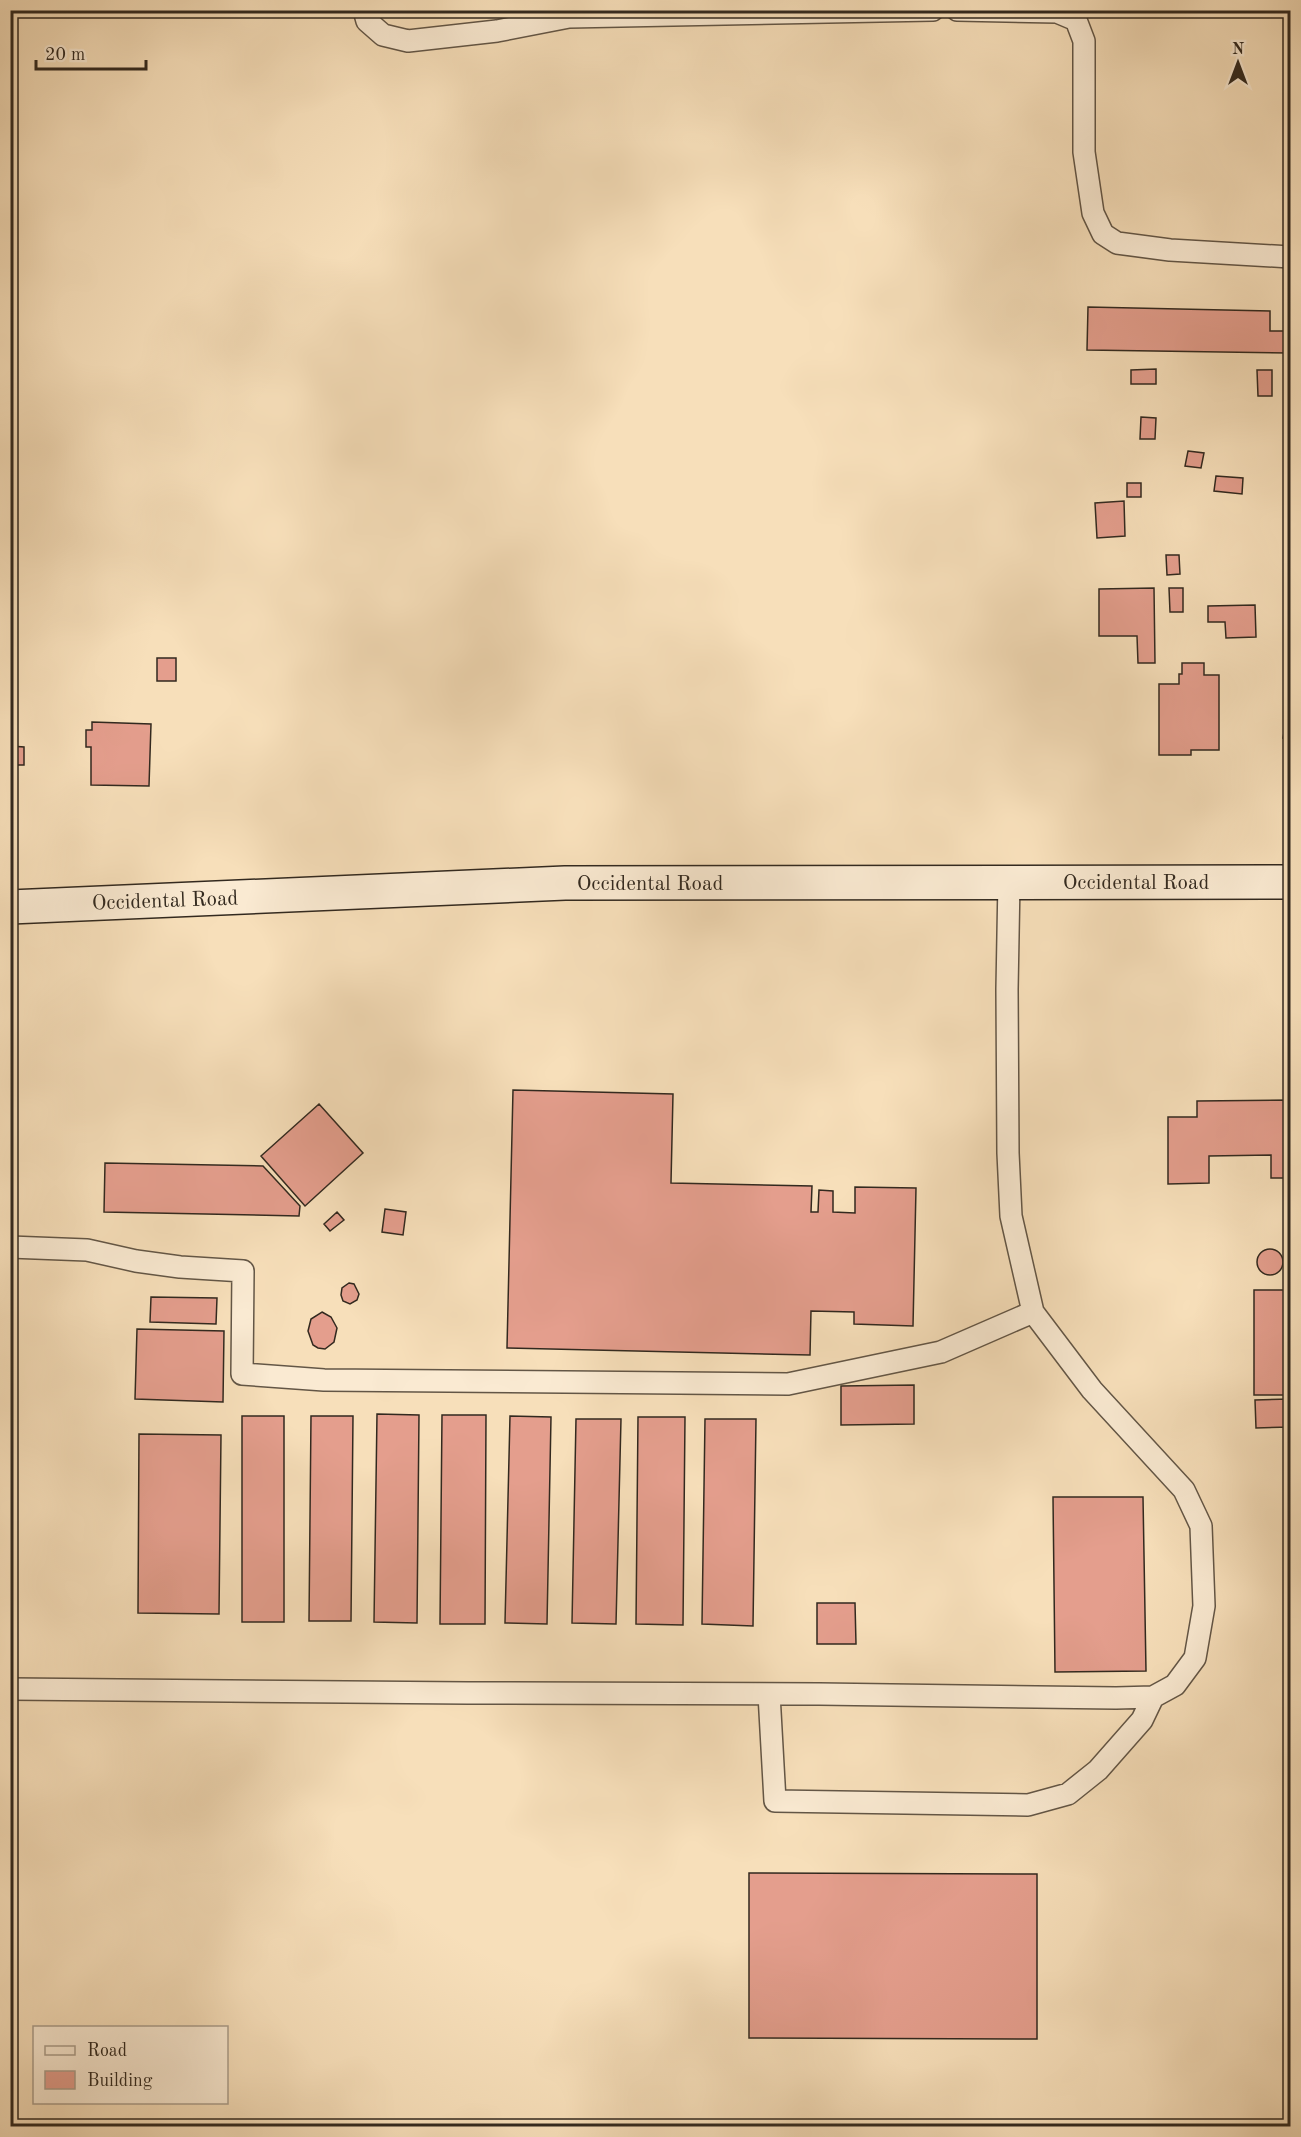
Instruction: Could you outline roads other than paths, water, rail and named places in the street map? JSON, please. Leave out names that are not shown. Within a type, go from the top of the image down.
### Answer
[{"type":"street","name":"Occidental Road","points":[[10,907],[565,883],[1290,882]]},
{"type":"lane","points":[[364,10],[367,21],[383,35],[408,41],[497,31],[569,17],[933,10]]},
{"type":"lane","points":[[957,10],[1057,12],[1076,20],[1084,41],[1084,152],[1093,213],[1102,234],[1117,243],[1149,247],[1290,257]]},
{"type":"lane","points":[[10,1689],[1116,1698],[1153,1697],[1175,1685],[1195,1658],[1204,1606],[1201,1526],[1184,1490],[1092,1390],[1033,1312],[1011,1216],[1007,1036],[1009,881]]},
{"type":"lane","points":[[10,1246],[87,1250],[180,1268],[243,1271],[242,1374],[324,1380],[788,1384],[941,1352],[1033,1312]]},
{"type":"lane","points":[[769,1694],[775,1801],[1028,1805],[1068,1794],[1098,1770],[1142,1720],[1153,1697]]}]
